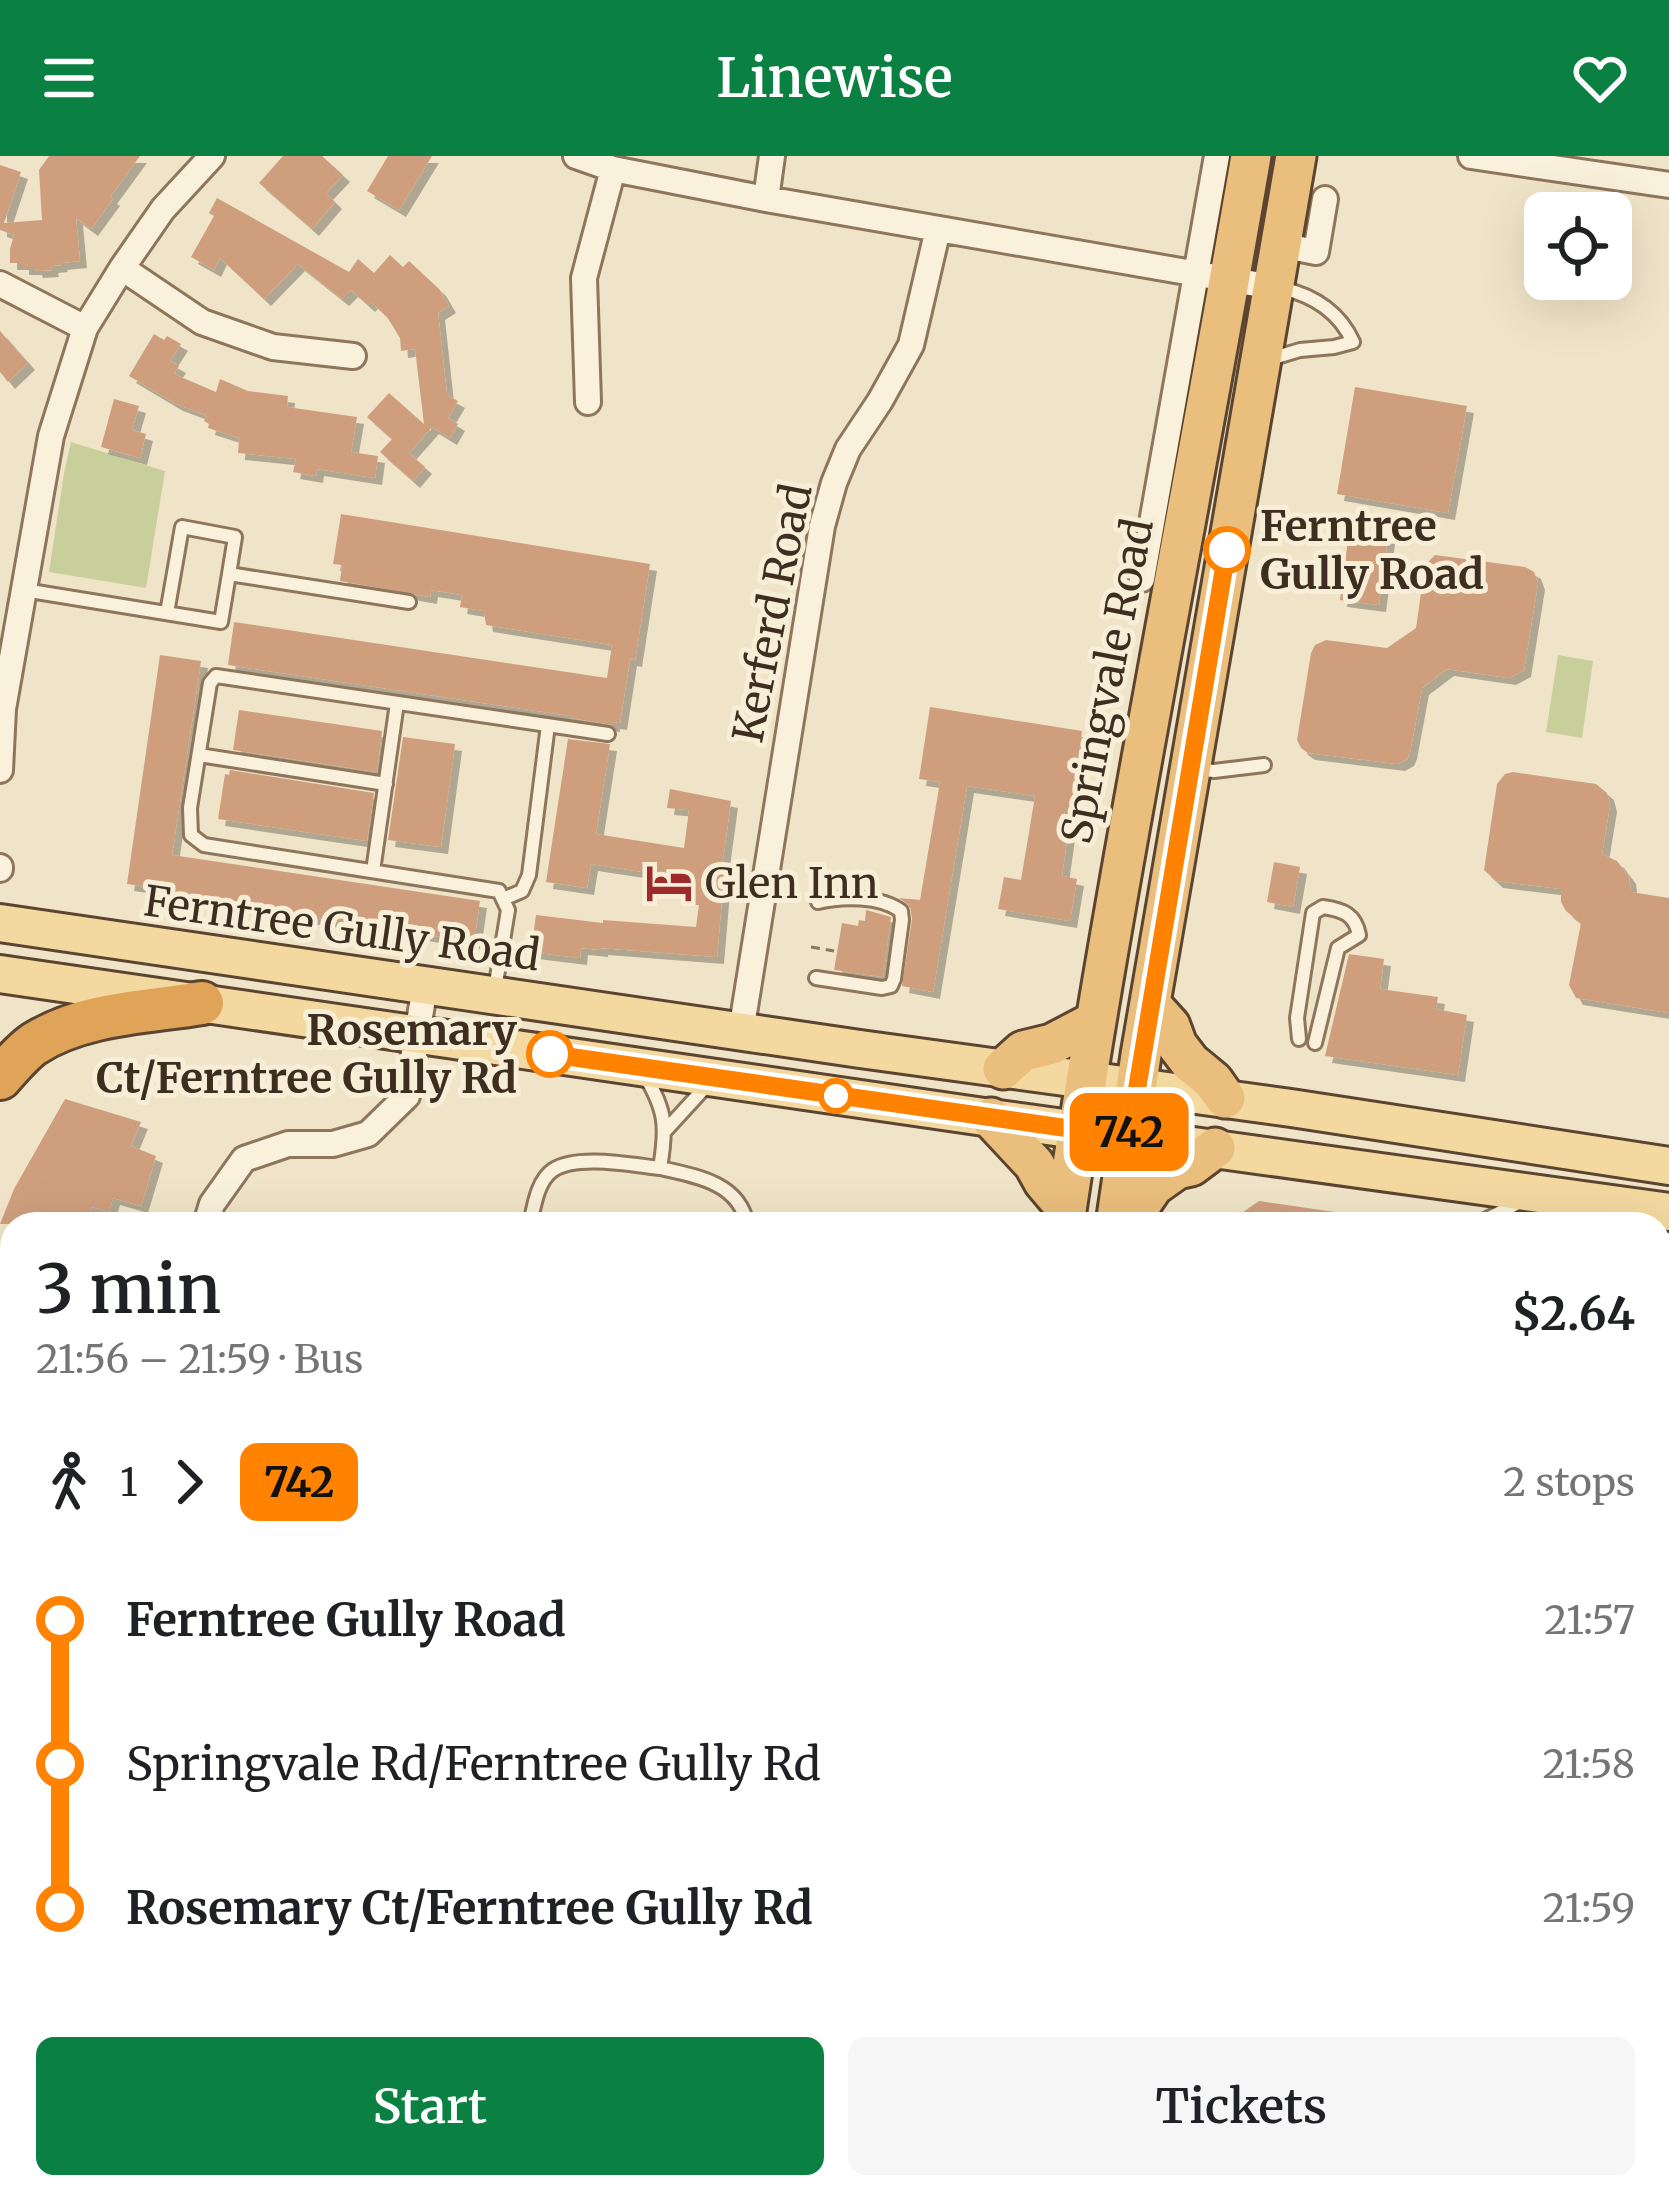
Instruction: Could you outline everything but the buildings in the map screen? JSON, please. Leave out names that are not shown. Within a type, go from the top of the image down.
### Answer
[{"type":"highway","name":"Springvale Road","points":[[1066,1212],[1129,820],[1158,582],[1212,277],[1251,156]]},
{"type":"highway","points":[[1120,1212],[1136,1087],[1280,245],[1304,160]]},
{"type":"highway","points":[[0,1078],[31,1046],[60,1031],[90,1020],[202,1003]]},
{"type":"highway","points":[[1150,1004],[1170,1026],[1184,1054],[1225,1098]]},
{"type":"highway","points":[[1003,1070],[1023,1052],[1052,1044],[1096,1021]]},
{"type":"highway","points":[[991,1118],[1034,1164],[1063,1212]]},
{"type":"highway","points":[[1135,1212],[1169,1173],[1190,1166],[1215,1148]]},
{"type":"main road","name":"Ferntree Gully Road","points":[[0,923],[1666,1163]]},
{"type":"main road","points":[[0,974],[1669,1212]]},
{"type":"main road","points":[[821,1093],[829,1044]]},
{"type":"street","points":[[0,770],[1,723],[51,436],[85,328],[164,209],[212,156]]},
{"type":"street","points":[[576,156],[613,170],[766,199],[1274,286]]},
{"type":"street","points":[[766,199],[772,156]]},
{"type":"street","name":"Springvale Road","points":[[1212,277],[1217,156]]},
{"type":"street","points":[[1471,156],[1669,185]]},
{"type":"street","points":[[588,402],[584,278],[613,170]]},
{"type":"street","points":[[1280,245],[1316,251],[1325,199]]},
{"type":"street","name":"Kerferd Road","points":[[740,1032],[822,526],[848,449],[911,345],[938,229]]},
{"type":"street","points":[[122,268],[202,322],[273,347],[353,356]]},
{"type":"street","points":[[0,284],[85,328]]},
{"type":"street","points":[[210,1212],[244,1159],[288,1144],[333,1144],[368,1133],[407,1096],[424,986]]},
{"type":"lane","points":[[1260,362],[1353,342],[1338,318],[1317,299],[1274,286]]},
{"type":"lane","points":[[23,590],[221,622],[236,536],[182,527],[167,613]]},
{"type":"lane","points":[[229,574],[409,602]]},
{"type":"lane","points":[[494,996],[508,910],[499,891],[204,845],[191,835],[190,808],[211,683],[216,676],[608,734]]},
{"type":"lane","points":[[373,872],[397,703]]},
{"type":"lane","points":[[502,898],[522,891],[529,875],[548,725]]},
{"type":"lane","points":[[199,755],[386,784]]},
{"type":"lane","points":[[1190,769],[1264,766]]},
{"type":"lane","points":[[816,978],[891,986],[902,920],[894,905],[837,897],[818,902]]},
{"type":"lane","points":[[1299,1039],[1297,1018],[1313,913],[1323,907],[1343,910],[1356,922],[1359,935],[1338,948],[1315,1043]]},
{"type":"lane","points":[[640,1067],[656,1094],[666,1130],[660,1168]]},
{"type":"lane","points":[[666,1130],[713,1078]]},
{"type":"lane","points":[[533,1212],[550,1171],[574,1163],[604,1162],[707,1179],[730,1194],[744,1212]]},
{"type":"lane","points":[[1500,1212],[1537,1193]]},
{"type":"path","points":[[811,947],[834,951]]},
{"type":"green space","points":[[71,442],[165,471],[146,588],[49,572]]},
{"type":"green space","points":[[1558,655],[1593,661],[1582,738],[1546,732]]},
{"type":"bus line","name":"742","points":[[550,1054],[1129,1137],[1227,550]]},
{"type":"place","name":"Ferntree Gully Road","points":[[1227,550]]},
{"type":"place","name":"Glen Inn","points":[[669,883]]},
{"type":"place","name":"Rosemary Ct/Ferntree Gully Rd","points":[[550,1054]]}]
